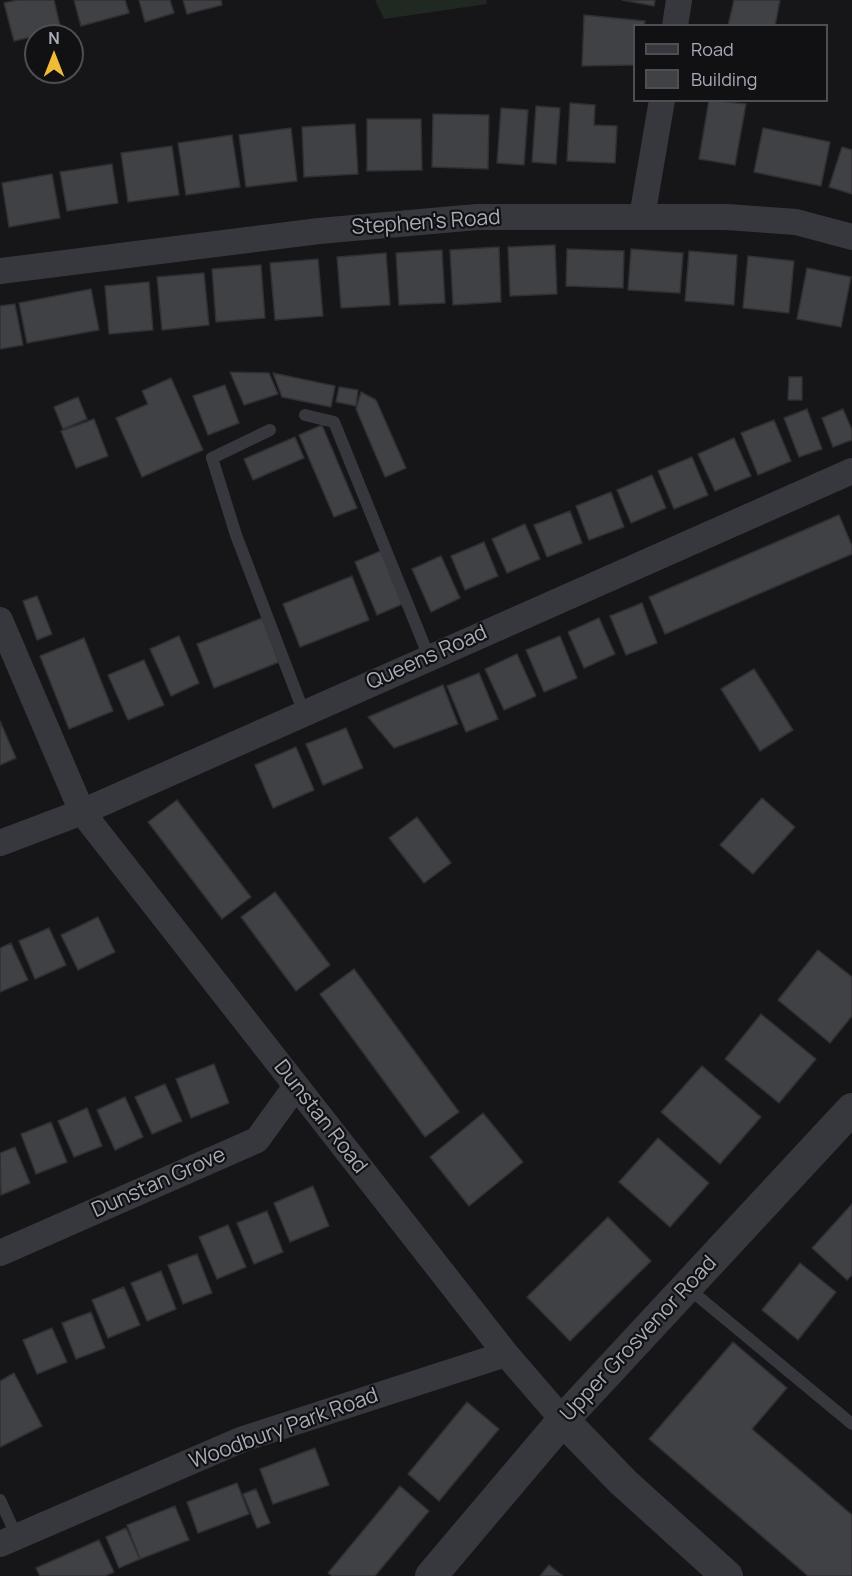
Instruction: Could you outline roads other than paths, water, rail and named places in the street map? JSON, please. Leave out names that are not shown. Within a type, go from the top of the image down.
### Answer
[{"type":"street","points":[[675,24],[679,0]]},
{"type":"street","points":[[642,217],[662,102]]},
{"type":"street","name":"Stephen's Road","points":[[0,271],[319,231],[465,218],[728,217],[796,222],[852,237]]},
{"type":"street","name":"Queens Road","points":[[0,843],[82,812],[852,471]]},
{"type":"street","name":"Dunstan Road","points":[[0,621],[82,812],[506,1354],[562,1420]]},
{"type":"street","name":"Dunstan Grove","points":[[0,1253],[257,1140],[296,1086]]},
{"type":"street","name":"Upper Grosvenor Road","points":[[431,1576],[562,1420],[852,1108]]},
{"type":"street","name":"Woodbury Park Road","points":[[8,1540],[243,1439],[506,1354]]},
{"type":"street","points":[[562,1420],[623,1482],[727,1576]]},
{"type":"lane","points":[[305,415],[334,422],[429,657]]},
{"type":"lane","points":[[270,430],[212,458],[236,535],[304,713]]},
{"type":"lane","points":[[687,1288],[852,1424]]},
{"type":"lane","points":[[0,1500],[8,1540]]}]
